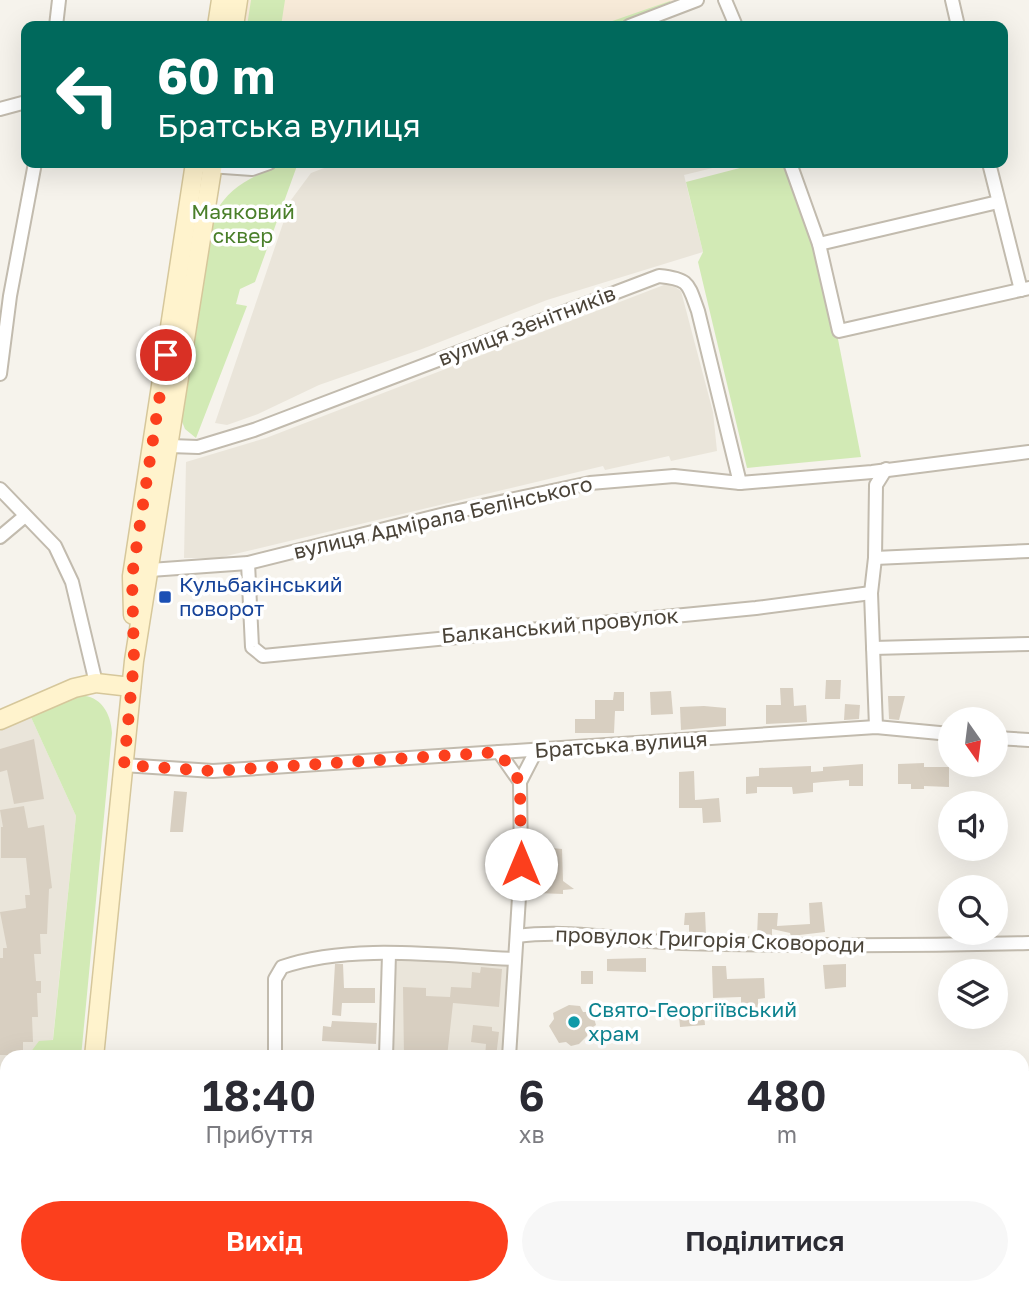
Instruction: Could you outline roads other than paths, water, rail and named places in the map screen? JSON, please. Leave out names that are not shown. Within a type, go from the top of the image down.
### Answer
[{"type":"main road","points":[[218,21],[221,0]]},
{"type":"main road","points":[[235,21],[238,0]]},
{"type":"main road","points":[[134,661],[132,576],[203,168]]},
{"type":"main road","points":[[95,1050],[134,661],[170,446],[204,168]]},
{"type":"main road","points":[[0,720],[74,688],[96,683],[131,687]]},
{"type":"street","points":[[57,21],[59,0]]},
{"type":"street","points":[[642,21],[697,0]]},
{"type":"street","points":[[725,0],[734,21]]},
{"type":"street","points":[[952,0],[957,21]]},
{"type":"street","points":[[0,109],[21,103]]},
{"type":"street","points":[[0,374],[10,296],[34,168]]},
{"type":"street","points":[[792,168],[819,244],[839,331],[1025,289],[990,168]]},
{"type":"street","points":[[819,244],[998,202]]},
{"type":"street","name":"вулиця Зенітників","points":[[170,446],[198,447],[254,430],[659,276],[680,278],[688,284],[702,324],[740,483]]},
{"type":"street","points":[[0,285],[10,296]]},
{"type":"street","name":"вулиця Адмірала Белінського","points":[[150,570],[248,563],[449,513],[590,483],[674,477],[740,483],[1029,452]]},
{"type":"street","points":[[876,727],[871,593],[875,558],[876,485],[886,469]]},
{"type":"street","points":[[0,489],[55,546],[72,582],[96,683]]},
{"type":"street","points":[[0,537],[25,516]]},
{"type":"street","points":[[875,558],[1029,551]]},
{"type":"street","name":"Балканський провулок","points":[[248,563],[252,647],[263,656],[756,608],[871,593]]},
{"type":"street","points":[[873,648],[1029,644]]},
{"type":"street","name":"Братська вулиця","points":[[124,765],[213,771],[876,727],[938,733]]},
{"type":"street","points":[[1008,738],[1029,740]]},
{"type":"street","points":[[509,1050],[517,936],[520,782],[536,751]]},
{"type":"street","points":[[499,752],[520,782]]},
{"type":"street","name":"провулок Григорія Сковороди","points":[[517,936],[577,934],[654,942],[838,947],[1029,943]]},
{"type":"street","points":[[275,1050],[275,979],[282,967],[299,961],[389,954],[515,959]]},
{"type":"street","points":[[386,1050],[389,954]]},
{"type":"place","name":"Кульбакінський поворот","points":[[165,597]]},
{"type":"place","name":"Свято-Георгіївський храм","points":[[574,1022]]},
{"type":"park label","name":"Маяковий сквер","points":[[243,224]]}]
